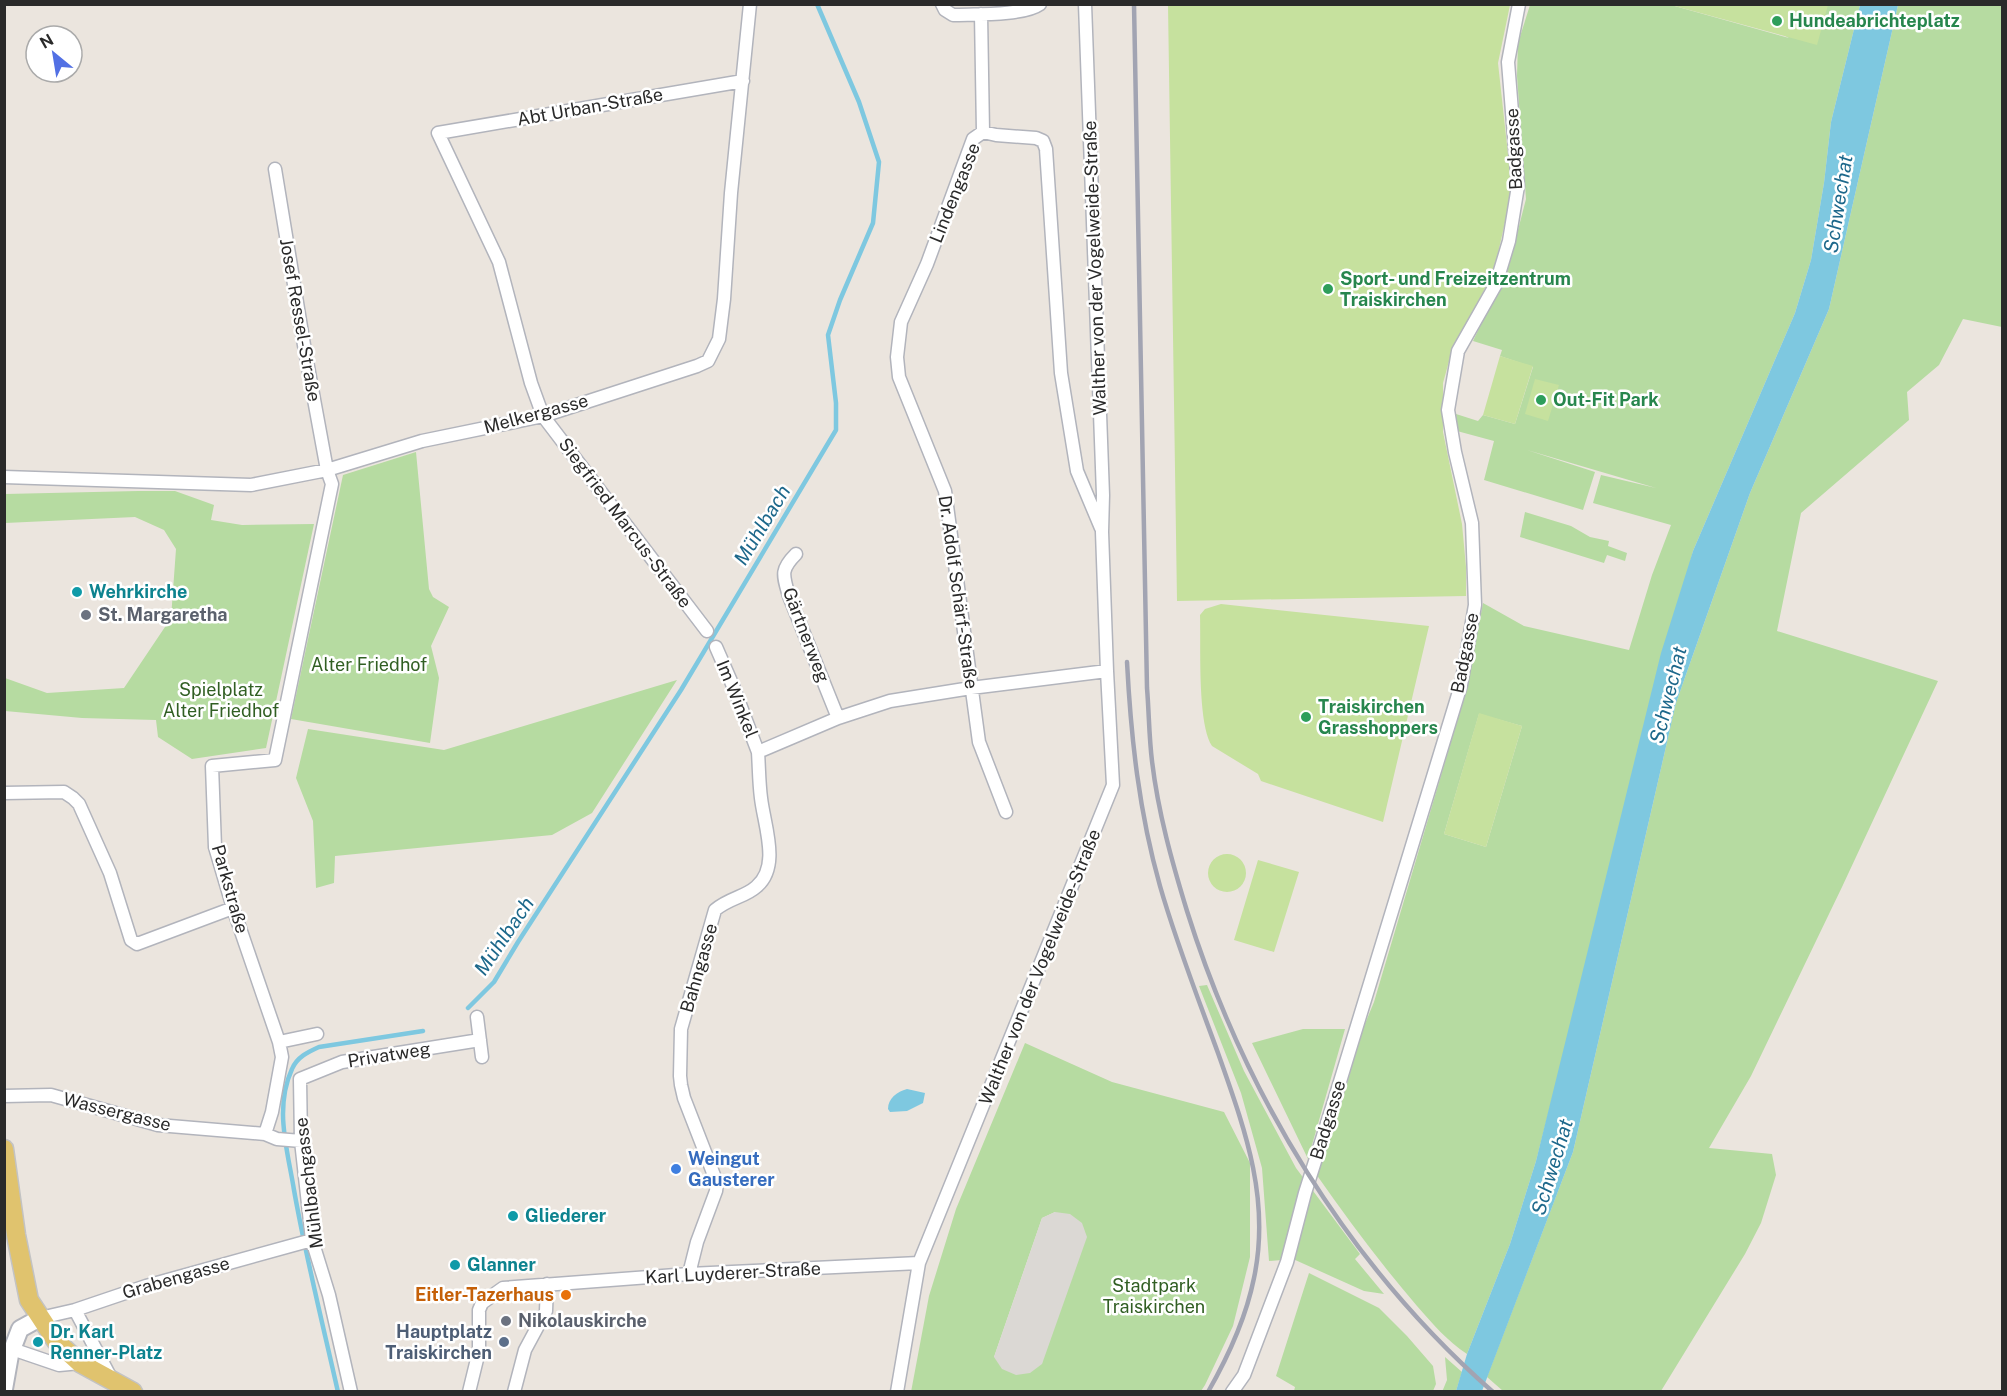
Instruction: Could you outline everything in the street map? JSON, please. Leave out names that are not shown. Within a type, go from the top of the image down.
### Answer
[{"type":"main road","points":[[4,1149],[24,1283],[29,1300],[56,1341],[80,1363],[133,1392]]},
{"type":"main road","points":[[4,1389],[12,1349],[20,1329],[40,1318]]},
{"type":"street","name":"Melkergasse","points":[[4,477],[250,485],[327,470],[422,441],[543,416],[708,361],[719,339],[724,298],[731,193],[750,4]]},
{"type":"street","points":[[942,4],[945,10],[953,15],[1018,11],[1037,7],[1040,4]]},
{"type":"street","name":"Walther von der Vogelweide-Straße","points":[[897,1392],[919,1263],[1113,785],[1084,4]]},
{"type":"street","name":"Badgasse","points":[[1232,1392],[1244,1375],[1287,1262],[1305,1193],[1461,685],[1475,605],[1472,523],[1455,452],[1448,410],[1458,351],[1496,284],[1509,241],[1518,186],[1508,62],[1519,4]]},
{"type":"street","name":"Lindengasse","points":[[907,305],[927,264],[973,139],[983,132],[981,14]]},
{"type":"street","name":"Abt Urban-Straße","points":[[438,133],[743,81]]},
{"type":"street","name":"Walther von der Vogelweide-Straße","points":[[983,132],[1036,138],[1043,141],[1046,149],[1061,373],[1077,471],[1102,532]]},
{"type":"street","name":"Siegfried Marcus-Straße","points":[[438,133],[499,262],[531,383],[543,416],[708,631]]},
{"type":"street","name":"Josef Ressel-Straße","points":[[275,169],[327,470]]},
{"type":"street","name":"Dr. Adolf Schärf-Straße","points":[[907,305],[901,322],[897,357],[899,378],[945,491],[979,742],[1006,812]]},
{"type":"street","name":"Parkstraße","points":[[279,1042],[215,848],[212,766],[275,760],[330,496],[332,484],[327,470]]},
{"type":"street","name":"Gärtnerweg","points":[[796,554],[787,563],[783,575],[789,596],[838,718]]},
{"type":"street","name":"Im Winkel","points":[[716,647],[758,752]]},
{"type":"street","points":[[758,752],[838,718],[890,701],[1107,670]]},
{"type":"street","name":"Bahngasse","points":[[689,1274],[717,1183],[681,1085],[681,1029],[716,909],[725,901],[755,889],[763,880],[768,868],[769,854],[761,798],[758,752]]},
{"type":"street","points":[[4,793],[64,792],[74,798],[79,804],[110,873],[131,940],[134,943],[137,944],[233,908]]},
{"type":"street","points":[[477,1017],[482,1057]]},
{"type":"street","points":[[279,1042],[317,1034]]},
{"type":"street","name":"Privatweg","points":[[300,1079],[342,1062],[480,1040]]},
{"type":"street","name":"Mühlbachgasse","points":[[265,1134],[272,1112],[282,1057],[279,1042]]},
{"type":"street","name":"Mühlbachgasse","points":[[300,1079],[290,1140],[306,1241],[329,1295],[351,1392]]},
{"type":"street","name":"Wassergasse","points":[[4,1096],[51,1095],[158,1125],[265,1134],[290,1140]]},
{"type":"street","name":"Grabengasse","points":[[40,1318],[75,1310],[146,1286],[306,1241]]},
{"type":"street","name":"Karl Luyderer-Straße","points":[[469,1392],[479,1351],[479,1311],[482,1303],[502,1288],[689,1274],[919,1263]]},
{"type":"street","points":[[514,1392],[525,1350],[546,1311],[548,1284]]},
{"type":"street","points":[[75,1310],[112,1382]]},
{"type":"street","points":[[12,1349],[59,1365],[80,1363]]},
{"type":"green space","name":"Sport- und Freizeitzentrum Traiskirchen","points":[[1168,5],[1510,5],[1498,63],[1512,191],[1494,271],[1451,354],[1443,383],[1443,432],[1462,524],[1466,596],[1177,601]]},
{"type":"green space","points":[[1530,5],[1671,5],[1789,38],[1734,5],[1860,5],[1831,122],[1824,183],[1811,260],[1795,313],[1693,551],[1536,1161],[1510,1244],[1467,1354],[1440,1332],[1417,1306],[1365,1242],[1316,1174],[1334,1129],[1362,1031],[1374,1002],[1466,691],[1483,603],[1524,626],[1629,650],[1652,575],[1671,525],[1593,503],[1601,475],[1656,488],[1527,450],[1595,472],[1583,510],[1484,480],[1494,441],[1457,431],[1456,414],[1478,421],[1483,415],[1515,424],[1533,367],[1500,356],[1502,350],[1473,341],[1509,265],[1526,199],[1517,76],[1518,43]],"holes":[[[1479,714],[1522,726],[1486,847],[1444,834]]]},
{"type":"green space","name":"Hundeabrichteplatz","points":[[1671,5],[1828,5],[1817,45]]},
{"type":"green space","points":[[1898,5],[2002,5],[2002,327],[1963,319],[1939,365],[1907,392],[1909,420],[1801,513],[1777,631],[1938,681],[1751,1076],[1709,1148],[1772,1154],[1776,1175],[1761,1223],[1745,1254],[1661,1391],[1503,1391],[1487,1377],[1573,1152],[1676,703],[1750,493],[1829,309]]},
{"type":"green space","points":[[1500,356],[1533,366],[1515,424],[1483,415]]},
{"type":"green space","name":"Out-Fit Park","points":[[1535,379],[1559,385],[1548,421],[1525,414]]},
{"type":"green space","name":"Alter Friedhof","points":[[416,452],[429,589],[433,597],[449,607],[431,646],[439,678],[430,743],[291,719],[343,475]]},
{"type":"green space","name":"Spielplatz Alter Friedhof","points":[[175,491],[214,505],[211,520],[242,525],[314,524],[266,748],[192,759],[158,737],[156,720],[82,718],[5,711],[5,678],[47,693],[124,688],[171,618],[176,549],[164,530],[135,517],[5,523],[5,494]]},
{"type":"green space","points":[[1525,512],[1571,526],[1590,537],[1609,541],[1608,546],[1627,553],[1625,561],[1607,555],[1604,563],[1520,537]]},
{"type":"green space","name":"Traiskirchen Grasshoppers","points":[[1221,604],[1429,626],[1383,822],[1261,781],[1258,774],[1212,746],[1207,735],[1202,702],[1200,615],[1205,609]]},
{"type":"green space","points":[[677,680],[592,813],[552,835],[335,856],[334,883],[316,888],[313,821],[296,778],[308,729],[444,750]]},
{"type":"green space","points":[[1479,713],[1522,726],[1486,847],[1444,834]]},
{"type":"green space","points":[[1227,854],[1234,855],[1240,860],[1245,866],[1245,880],[1240,886],[1234,891],[1227,892],[1220,891],[1214,886],[1209,880],[1208,873],[1209,866],[1214,860],[1220,855]]},
{"type":"green space","points":[[1258,860],[1299,872],[1274,952],[1234,940]]},
{"type":"green space","points":[[1207,985],[1244,1071],[1296,1168],[1360,1254],[1355,1259],[1384,1294],[1364,1291],[1293,1259],[1269,1261],[1262,1168],[1241,1093],[1199,986]]},
{"type":"green space","points":[[1303,1029],[1345,1029],[1308,1159],[1252,1043]]},
{"type":"green space","name":"Stadtpark Traiskirchen","points":[[1025,1043],[1112,1082],[1224,1112],[1250,1163],[1250,1257],[1233,1326],[1201,1391],[911,1392],[929,1296],[956,1209]],"holes":[[[1055,1212],[1042,1364],[994,1357],[1042,1218]]]},
{"type":"green space","points":[[1309,1273],[1379,1308],[1433,1366],[1436,1384],[1433,1391],[1294,1391],[1295,1387],[1276,1376]]},
{"type":"green space","points":[[1445,1357],[1462,1372],[1456,1391],[1442,1392],[1447,1380]]},
{"type":"shaded area","points":[[1055,1212],[1070,1214],[1082,1223],[1087,1237],[1042,1364],[1030,1373],[1016,1375],[1002,1369],[994,1357],[1042,1218]]},
{"type":"water","name":"Schwechat","points":[[1860,5],[1898,5],[1829,309],[1750,493],[1676,703],[1573,1152],[1482,1391],[1456,1391],[1467,1354],[1510,1244],[1536,1161],[1661,653],[1693,551],[1795,313],[1811,260],[1824,183],[1831,122]]},
{"type":"water","points":[[907,1089],[925,1093],[923,1103],[907,1111],[890,1112],[888,1105],[891,1099]]},
{"type":"waterway","name":"Mühlbach","points":[[468,1008],[494,982],[681,690],[836,430],[836,403],[828,335],[840,300],[873,223],[879,162],[859,102],[817,4]]},
{"type":"waterway","name":"Mühlbach","points":[[338,1392],[304,1241],[287,1152],[284,1133],[284,1097],[292,1069],[297,1061],[319,1047],[423,1031]]},
{"type":"railway","points":[[1134,4],[1147,688],[1155,780],[1171,855],[1187,911],[1238,1045],[1271,1110],[1307,1172],[1347,1232],[1392,1289],[1441,1342],[1493,1392]]},
{"type":"railway","points":[[1127,662],[1137,775],[1153,858],[1173,928],[1237,1108],[1257,1191],[1258,1248],[1251,1293],[1236,1337],[1208,1392]]},
{"type":"place","name":"Hundeabrichteplatz","points":[[1777,21]]},
{"type":"place","name":"Sport- und Freizeitzentrum Traiskirchen","points":[[1328,289]]},
{"type":"place","name":"Out-Fit Park","points":[[1541,400]]},
{"type":"place","name":"Wehrkirche","points":[[77,592]]},
{"type":"place","name":"St. Margaretha","points":[[86,615]]},
{"type":"place","name":"Traiskirchen Grasshoppers","points":[[1306,717]]},
{"type":"place","name":"Weingut Gausterer","points":[[676,1169]]},
{"type":"place","name":"Gliederer","points":[[513,1216]]},
{"type":"place","name":"Glanner","points":[[455,1265]]},
{"type":"place","name":"Eitler-Tazerhaus","points":[[566,1295]]},
{"type":"place","name":"Nikolauskirche","points":[[506,1321]]},
{"type":"place","name":"Dr. Karl Renner-Platz","points":[[38,1342]]},
{"type":"place","name":"Hauptplatz Traiskirchen","points":[[504,1342]]}]
